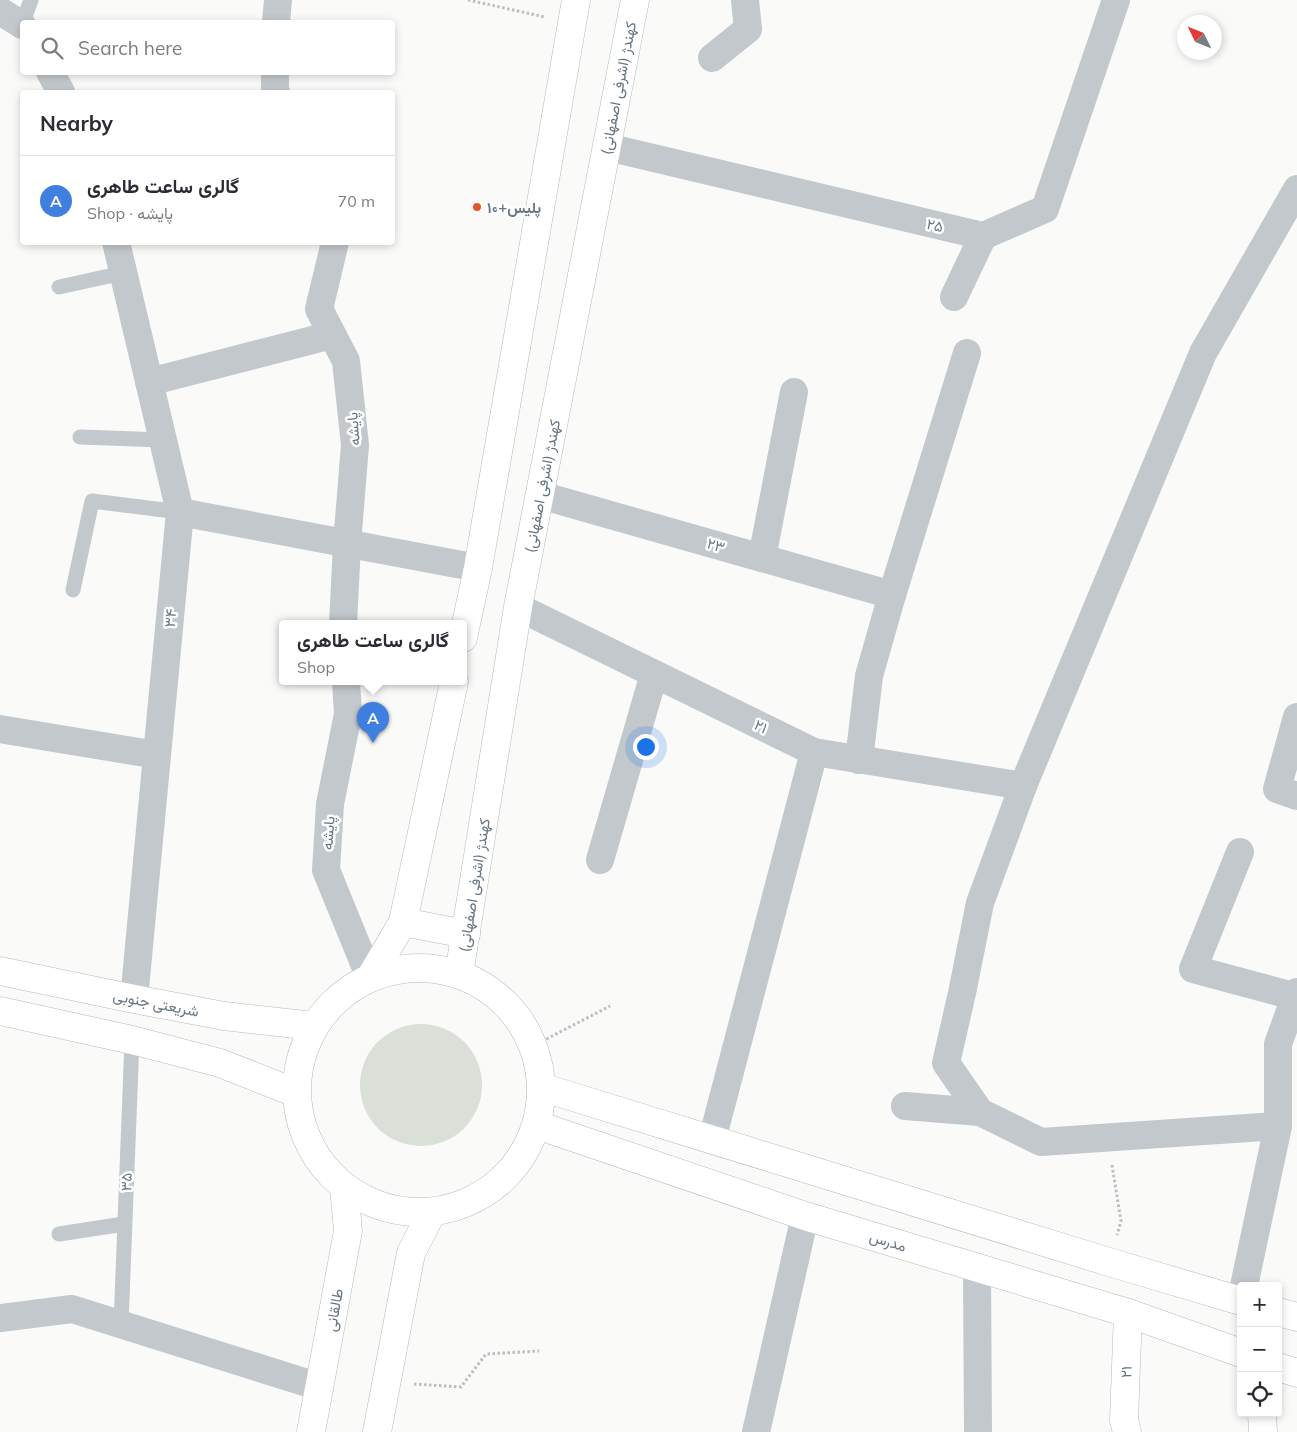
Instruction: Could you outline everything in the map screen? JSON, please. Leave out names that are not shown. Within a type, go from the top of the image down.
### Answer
[{"type":"main road","name":"کهندژ (اشرفی اصفهانی)","points":[[459,974],[518,607],[635,0]]},
{"type":"main road","points":[[467,620],[478,568],[574,11]]},
{"type":"main road","points":[[370,978],[403,922],[453,685]]},
{"type":"main road","points":[[403,922],[466,934]]},
{"type":"main road","points":[[429,968],[459,974],[491,990],[516,1015],[534,1046],[539,1066],[541,1087],[541,1106],[536,1125],[521,1157],[497,1184],[467,1203],[432,1212],[401,1212],[371,1204],[344,1188],[318,1162],[302,1129],[296,1093],[300,1058],[314,1026],[338,998],[370,978],[399,969],[429,968]]},
{"type":"main road","name":"شریعتی جنوبی","points":[[0,971],[224,1016],[314,1026]]},
{"type":"main road","points":[[0,1012],[132,1040],[220,1063],[296,1093]]},
{"type":"main road","points":[[541,1087],[1237,1300]]},
{"type":"main road","name":"مدرس","points":[[536,1125],[805,1216],[1128,1312],[1237,1352]]},
{"type":"main road","name":"طالقانی","points":[[311,1432],[348,1231],[344,1188]]},
{"type":"main road","points":[[377,1432],[410,1253],[432,1212]]},
{"type":"main road","name":"۲۱","points":[[1127,1432],[1124,1420],[1128,1312]]},
{"type":"main road","points":[[1282,1313],[1297,1317]]},
{"type":"main road","points":[[1282,1368],[1297,1374]]},
{"type":"main road","points":[[1262,1417],[1263,1432]]},
{"type":"street","points":[[276,20],[278,0]]},
{"type":"street","points":[[712,58],[748,29],[745,0]]},
{"type":"street","points":[[954,297],[983,236],[1045,209],[1116,0]]},
{"type":"street","points":[[0,11],[20,24]]},
{"type":"street","points":[[52,75],[60,90]]},
{"type":"street","name":"۲۵","points":[[607,147],[983,236]]},
{"type":"street","points":[[980,1112],[946,1062],[980,903],[1023,786],[1203,353],[1297,189]]},
{"type":"street","name":"۳۴","points":[[117,245],[180,512],[134,999]]},
{"type":"street","name":"پایشه","points":[[334,245],[319,309],[346,361],[355,445],[343,620]]},
{"type":"street","points":[[149,382],[332,335]]},
{"type":"street","points":[[859,760],[870,676],[892,594],[967,353]]},
{"type":"street","points":[[762,558],[794,392]]},
{"type":"street","name":"۲۳","points":[[540,495],[892,594]]},
{"type":"street","points":[[180,512],[478,568]]},
{"type":"street","name":"۲۱","points":[[518,607],[814,752],[1023,786]]},
{"type":"street","points":[[600,860],[654,674]]},
{"type":"street","name":"پایشه","points":[[346,685],[348,714],[330,804],[326,870],[370,978]]},
{"type":"street","points":[[1297,717],[1277,789],[1297,796]]},
{"type":"street","points":[[0,729],[157,755]]},
{"type":"street","points":[[712,1140],[814,752]]},
{"type":"street","points":[[1240,852],[1193,969],[1296,995],[1278,1044],[1278,1126],[1245,1282]]},
{"type":"street","points":[[1278,1044],[1297,1063]]},
{"type":"street","points":[[905,1106],[980,1112],[1041,1142],[1278,1126]]},
{"type":"street","points":[[756,1432],[805,1216]]},
{"type":"street","points":[[977,1268],[978,1432]]},
{"type":"street","points":[[0,1318],[72,1309],[320,1387]]},
{"type":"lane","points":[[24,20],[31,0]]},
{"type":"lane","points":[[59,287],[123,273]]},
{"type":"lane","points":[[80,438],[163,440]]},
{"type":"lane","points":[[73,590],[92,501],[180,512]]},
{"type":"lane","name":"۳۵","points":[[121,1325],[132,1040]]},
{"type":"lane","points":[[59,1234],[124,1224]]},
{"type":"path","points":[[468,0],[574,11]]},
{"type":"path","points":[[534,1046],[610,1006]]},
{"type":"path","points":[[1107,1137],[1121,1221],[1109,1262]]},
{"type":"path","points":[[386,1383],[461,1386],[486,1354],[539,1351]]},
{"type":"shaded area","points":[[421,1024],[444,1029],[464,1042],[477,1062],[482,1085],[477,1108],[464,1128],[444,1141],[421,1146],[398,1141],[378,1128],[365,1108],[360,1085],[365,1062],[378,1042],[398,1029]]},
{"type":"place","name":"پلیس+۱۰","points":[[477,207]]},
{"type":"place","name":"گالری ساعت طاهری","points":[[373,743]]}]
